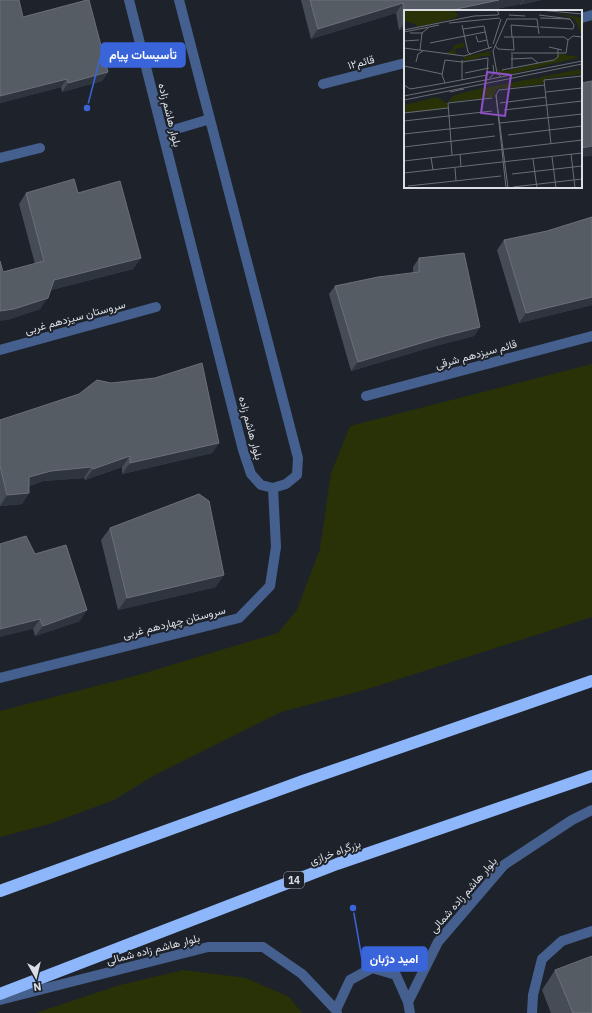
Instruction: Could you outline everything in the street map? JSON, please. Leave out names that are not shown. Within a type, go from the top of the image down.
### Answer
[{"type":"highway","points":[[0,891],[296,784],[592,681]]},
{"type":"highway","name":"بزرگراه خرازی","points":[[0,994],[338,864],[592,776]]},
{"type":"street","name":"بلوار هاشم زاده","points":[[129,0],[249,468],[251,474],[261,485],[273,488]]},
{"type":"street","points":[[179,0],[298,458],[297,475],[286,484],[273,488]]},
{"type":"street","points":[[582,18],[592,15]]},
{"type":"street","name":"قائم۱۲","points":[[323,84],[404,63]]},
{"type":"street","points":[[163,133],[210,119]]},
{"type":"street","points":[[0,158],[40,148]]},
{"type":"street","name":"سروستان سیزدهم غربی","points":[[0,350],[156,307]]},
{"type":"street","name":"قائم سیزدهم شرقی","points":[[366,396],[592,336]]},
{"type":"street","name":"سروستان چهاردهم غربی","points":[[0,678],[239,618],[270,586],[276,547],[273,488]]},
{"type":"street","name":"بلوار هاشم زاده شمالی","points":[[408,1002],[438,942],[504,865],[572,820],[592,810]]},
{"type":"street","points":[[532,1013],[532,995],[542,959],[562,941],[592,931]]},
{"type":"street","name":"بلوار هاشم زاده شمالی","points":[[0,1000],[208,947],[263,947],[302,974],[337,1012]]},
{"type":"street","points":[[337,1012],[350,980],[372,968],[396,975],[408,1002],[410,1013]]},
{"type":"green space","points":[[592,364],[592,617],[368,689],[281,712],[153,776],[114,800],[49,824],[0,837],[0,711],[135,676],[278,633],[297,610],[320,549],[331,473],[350,426]]},
{"type":"green space","points":[[184,970],[246,978],[289,997],[302,1013],[36,1013],[120,985]]},
{"type":"building","points":[[0,0],[19,0],[23,17],[89,0],[108,72],[68,83],[67,79],[0,96]]},
{"type":"building","points":[[310,0],[499,0],[452,10],[404,10],[403,3],[318,29]]},
{"type":"building","points":[[592,81],[592,146],[582,148],[582,83]]},
{"type":"building","points":[[74,179],[78,193],[120,181],[141,258],[54,280],[48,298],[14,309],[0,311],[0,261],[3,272],[44,261],[26,193]]},
{"type":"building","points":[[592,217],[592,297],[526,313],[504,240],[547,231]]},
{"type":"building","points":[[464,253],[480,327],[358,362],[335,286],[378,277],[419,272],[419,258]]},
{"type":"building","points":[[202,363],[219,443],[130,463],[130,456],[93,469],[91,467],[51,471],[29,477],[29,493],[7,495],[0,466],[0,420],[79,394],[97,380],[111,383],[155,378]]},
{"type":"building","points":[[199,494],[209,501],[224,575],[127,598],[110,528]]},
{"type":"building","points":[[26,536],[35,554],[66,545],[87,610],[43,626],[40,619],[0,629],[0,544]]},
{"type":"building","points":[[592,956],[592,1013],[573,1013],[555,970]]},
{"type":"place","name":"تأسیسات پیام","points":[[87,108]]},
{"type":"place","name":"امید دژبان","points":[[353,908]]}]
